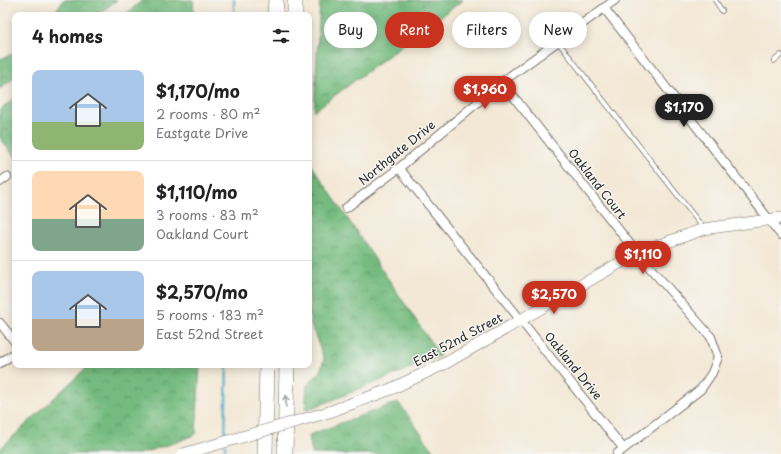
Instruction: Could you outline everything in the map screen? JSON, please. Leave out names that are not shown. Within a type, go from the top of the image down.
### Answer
[{"type":"highway","points":[[269,0],[269,12]]},
{"type":"highway","points":[[275,12],[276,0]]},
{"type":"highway","points":[[295,0],[295,12]]},
{"type":"highway","points":[[265,454],[267,368]]},
{"type":"highway","points":[[285,454],[287,368]]},
{"type":"main road","name":"East 52nd Street","points":[[183,454],[329,412],[391,388],[446,363],[637,253],[704,229],[781,218]]},
{"type":"street","name":"Northgate Drive","points":[[587,20],[615,0]]},
{"type":"street","points":[[604,8],[781,235]]},
{"type":"street","name":"Northgate Drive","points":[[346,208],[399,168],[502,82],[548,48]]},
{"type":"street","name":"Oakland Court","points":[[502,82],[637,253],[711,337],[718,357],[712,373],[701,389],[620,451]]},
{"type":"street","name":"Oakland Drive","points":[[399,168],[521,321],[620,451]]},
{"type":"street","points":[[0,182],[7,177]]},
{"type":"street","points":[[0,323],[12,338]]},
{"type":"street","points":[[0,363],[12,353]]},
{"type":"lane","points":[[715,0],[722,11]]},
{"type":"lane","points":[[563,48],[704,229]]},
{"type":"lane","points":[[774,61],[781,55]]},
{"type":"green space","points":[[63,0],[117,0],[101,12],[55,12]]},
{"type":"green space","points":[[143,0],[193,0],[194,12],[128,12]]},
{"type":"green space","points":[[320,0],[463,0],[444,14],[444,12],[385,12],[385,48],[399,48],[314,111]]},
{"type":"green space","points":[[12,54],[12,79],[0,89],[0,59]]},
{"type":"green space","points":[[12,100],[12,153],[0,138],[0,110]]},
{"type":"green space","points":[[312,165],[440,356],[305,410],[307,385],[320,372],[324,359],[312,328]]},
{"type":"green space","points":[[86,368],[200,368],[196,434],[177,442],[139,454],[0,454],[0,449]]},
{"type":"green space","points":[[398,402],[436,454],[312,454],[309,435]]},
{"type":"waterway","points":[[234,0],[234,12]]},
{"type":"waterway","points":[[225,438],[227,368]]},
{"type":"waterway","points":[[225,445],[225,454]]}]
